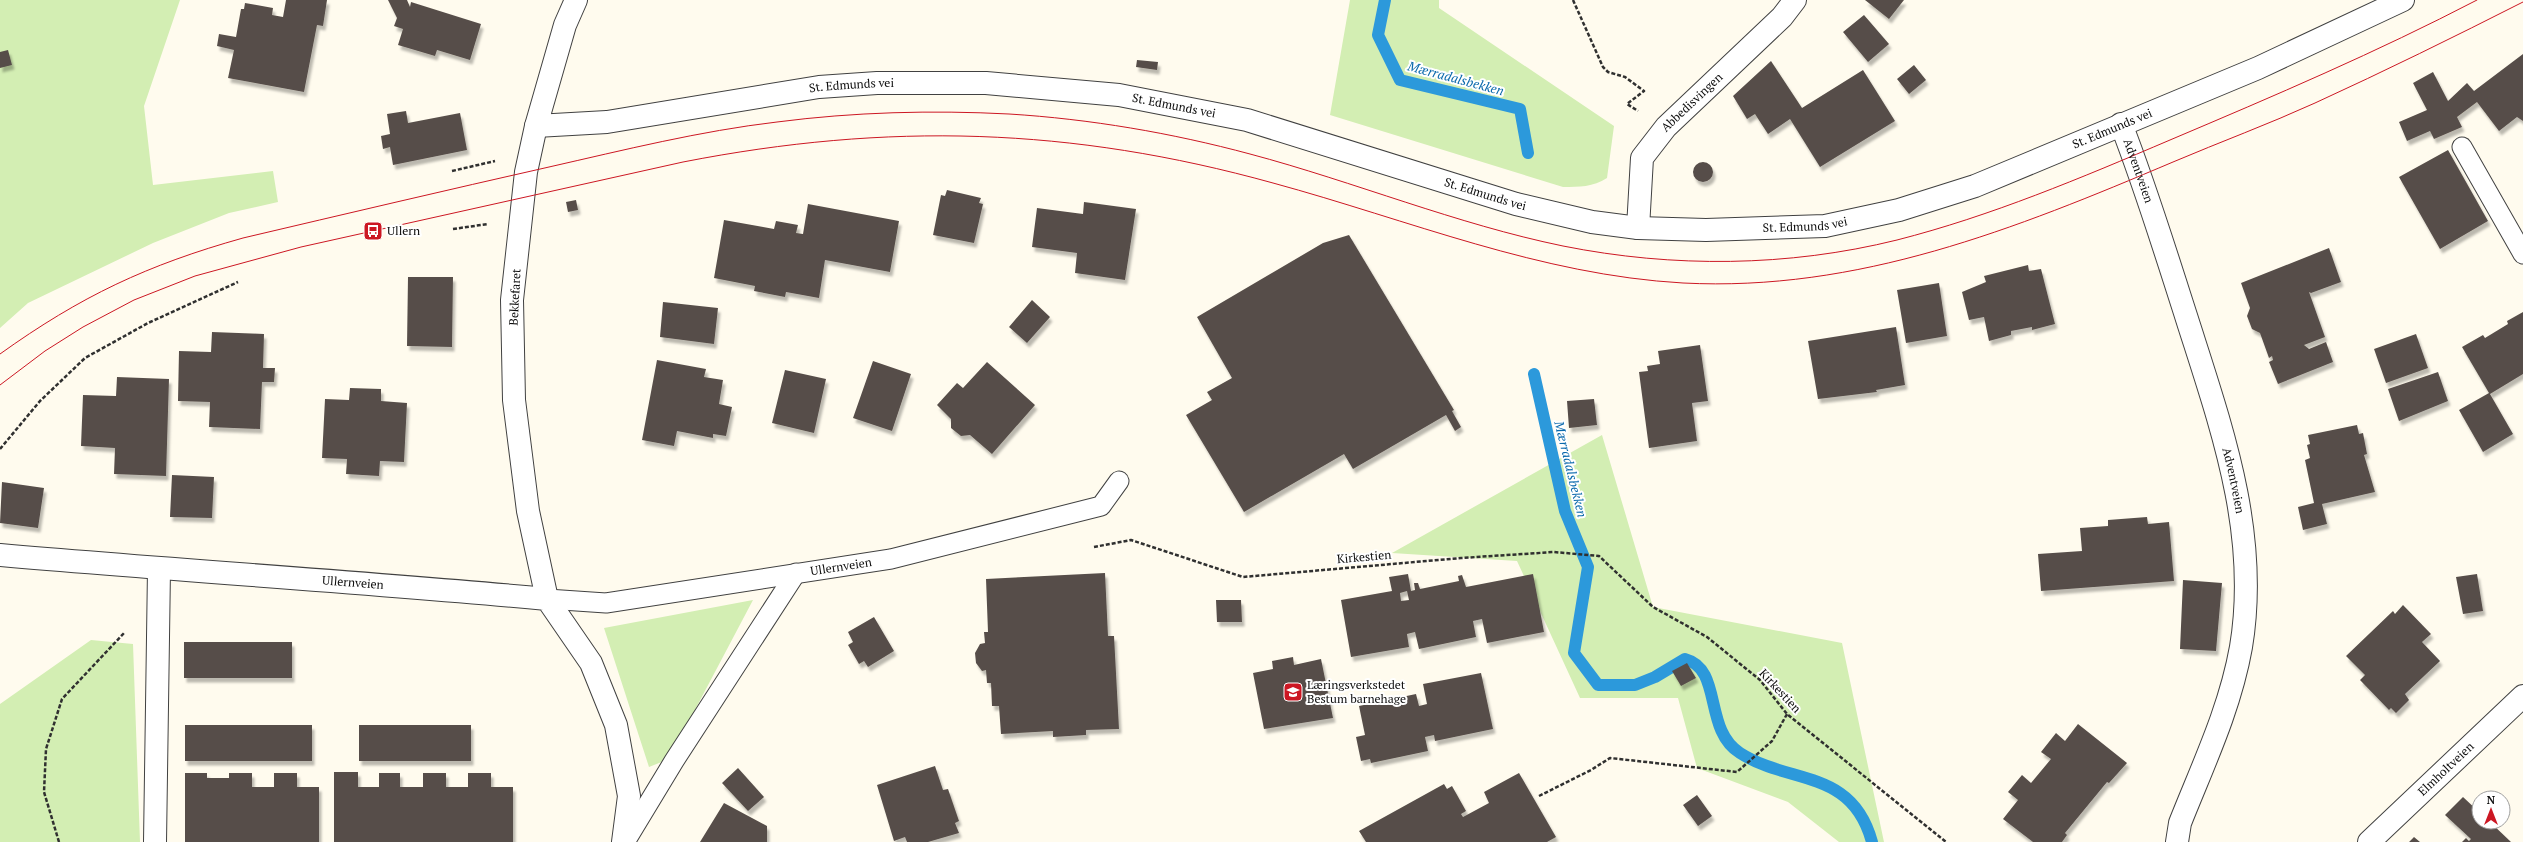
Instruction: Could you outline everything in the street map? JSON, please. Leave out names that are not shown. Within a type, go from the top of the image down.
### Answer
[{"type":"street","name":"Bekkefaret","points":[[547,598],[528,511],[514,400],[512,300],[529,151],[565,25],[576,0]]},
{"type":"street","name":"Abbedisvingen","points":[[1638,228],[1642,158],[1666,127],[1782,17],[1795,0]]},
{"type":"street","name":"St. Edmunds vei","points":[[536,126],[607,122],[819,87],[877,83],[986,83],[1119,95],[1248,120],[1516,204],[1592,222],[1638,228],[1713,230],[1825,226],[1899,210],[1975,186],[2258,68],[2403,0]]},
{"type":"street","name":"Adventveien","points":[[2121,124],[2141,177],[2223,432],[2236,484],[2244,534],[2246,595],[2241,646],[2229,701],[2180,823],[2177,842]]},
{"type":"street","name":"Ullernveien","points":[[0,555],[159,569],[330,579],[547,598]]},
{"type":"street","points":[[155,842],[159,569]]},
{"type":"street","points":[[547,598],[591,663],[616,726],[629,796],[624,842]]},
{"type":"street","name":"Elmholtveien","points":[[2369,842],[2523,696]]},
{"type":"lane","points":[[2462,147],[2523,254]]},
{"type":"lane","name":"Ullernveien","points":[[547,598],[606,603],[891,559],[1101,506],[1119,481]]},
{"type":"lane","points":[[624,842],[674,760],[796,573]]},
{"type":"path","points":[[1573,0],[1603,68],[1608,72],[1625,77],[1644,91],[1627,104],[1666,127]]},
{"type":"path","points":[[452,171],[529,151]]},
{"type":"path","points":[[0,449],[40,401],[85,358],[148,323],[238,282]]},
{"type":"path","name":"Kirkestien","points":[[1094,547],[1131,540],[1244,577],[1461,558],[1554,552],[1599,556],[1653,607],[1707,637],[1760,680],[1787,714],[1946,842]]},
{"type":"path","points":[[59,842],[44,792],[46,749],[62,699],[108,649],[130,628]]},
{"type":"path","points":[[1539,796],[1591,770],[1610,758],[1732,772],[1741,771],[1772,741],[1787,714]]},
{"type":"green space","points":[[0,0],[180,0],[144,106],[153,185],[273,171],[278,202],[229,213],[153,243],[28,303],[0,328]]},
{"type":"green space","points":[[1350,0],[1439,0],[1439,8],[1614,126],[1607,178],[1591,185],[1580,187],[1563,187],[1330,115]]},
{"type":"green space","points":[[1602,435],[1653,607],[1842,643],[1884,842],[1839,842],[1788,802],[1697,768],[1678,698],[1580,698],[1517,561],[1392,553]]},
{"type":"green space","points":[[753,600],[669,759],[649,767],[604,628]]},
{"type":"green space","points":[[91,640],[133,644],[140,842],[0,842],[0,704]]},
{"type":"building","points":[[286,0],[327,0],[323,26],[317,25],[304,92],[228,78],[234,50],[217,46],[219,34],[236,37],[241,9],[244,9],[245,3],[273,8],[272,15],[283,17]]},
{"type":"building","points":[[388,0],[407,0],[410,7],[411,2],[481,24],[470,60],[437,50],[435,56],[398,45],[403,29],[394,26],[397,18]]},
{"type":"building","points":[[1865,0],[1904,0],[1889,19]]},
{"type":"building","points":[[1864,15],[1889,44],[1868,62],[1843,32]]},
{"type":"building","points":[[8,50],[12,65],[0,68],[0,52]]},
{"type":"building","points":[[2523,54],[2523,121],[2517,117],[2499,131],[2477,102],[2457,117],[2462,127],[2434,139],[2430,131],[2407,141],[2399,122],[2427,110],[2413,83],[2433,72],[2448,101],[2467,83],[2474,91]]},
{"type":"building","points":[[1137,60],[1158,62],[1157,70],[1136,67]]},
{"type":"building","points":[[1771,61],[1802,108],[1863,70],[1895,121],[1820,167],[1790,119],[1768,134],[1755,114],[1747,119],[1733,96]]},
{"type":"building","points":[[1914,65],[1926,80],[1909,94],[1897,79]]},
{"type":"building","points":[[406,111],[408,123],[460,113],[467,150],[393,165],[390,147],[383,149],[381,136],[390,134],[387,114]]},
{"type":"building","points":[[2448,150],[2488,221],[2440,249],[2399,177]]},
{"type":"building","points":[[1699,162],[1707,162],[1713,168],[1713,176],[1707,182],[1699,182],[1693,176],[1693,168]]},
{"type":"building","points":[[947,190],[981,198],[979,203],[983,204],[974,243],[933,235],[941,195],[945,196]]},
{"type":"building","points":[[576,200],[578,210],[568,212],[566,202]]},
{"type":"building","points":[[1084,202],[1136,209],[1125,280],[1075,273],[1077,253],[1032,247],[1037,208],[1083,214]]},
{"type":"building","points":[[808,204],[899,221],[890,272],[825,260],[819,298],[786,292],[785,297],[754,291],[755,286],[714,278],[724,220],[774,229],[776,221],[798,225],[796,233],[803,234]]},
{"type":"building","points":[[1349,235],[1454,410],[1452,411],[1461,427],[1455,431],[1446,415],[1353,469],[1344,454],[1244,512],[1186,415],[1212,400],[1207,392],[1232,378],[1197,317],[1323,243]]},
{"type":"building","points":[[2329,248],[2341,282],[2311,293],[2309,292],[2325,337],[2304,345],[2309,349],[2326,342],[2333,362],[2278,384],[2269,362],[2273,360],[2272,356],[2269,358],[2260,333],[2252,329],[2247,316],[2250,308],[2241,283]]},
{"type":"building","points":[[2028,265],[2029,271],[2041,269],[2055,324],[2032,330],[2032,327],[2011,331],[2011,335],[1989,341],[1984,317],[1969,320],[1962,292],[1986,282],[1984,276]]},
{"type":"building","points":[[408,277],[453,277],[452,347],[407,346]]},
{"type":"building","points":[[1939,283],[1947,336],[1906,343],[1897,290]]},
{"type":"building","points":[[1032,300],[1050,317],[1027,343],[1009,327]]},
{"type":"building","points":[[663,302],[718,308],[714,344],[660,337]]},
{"type":"building","points":[[2523,312],[2523,374],[2490,394],[2513,434],[2483,452],[2459,410],[2489,393],[2462,347],[2483,335],[2485,338],[2508,324],[2507,321]]},
{"type":"building","points":[[1896,327],[1905,385],[1876,390],[1877,392],[1818,399],[1808,341]]},
{"type":"building","points":[[212,332],[264,334],[263,368],[275,368],[274,382],[262,382],[260,429],[209,427],[210,402],[178,401],[179,351],[211,352]]},
{"type":"building","points":[[2416,334],[2428,368],[2386,383],[2374,349]]},
{"type":"building","points":[[1700,345],[1708,401],[1692,403],[1697,441],[1649,448],[1639,372],[1648,371],[1647,366],[1660,364],[1658,351]]},
{"type":"building","points":[[657,360],[706,369],[704,377],[723,380],[719,404],[732,407],[726,436],[713,434],[713,438],[677,431],[674,446],[642,440]]},
{"type":"building","points":[[873,361],[911,374],[892,431],[853,418]]},
{"type":"building","points":[[987,362],[1035,405],[992,454],[970,435],[961,436],[951,428],[951,419],[937,405],[957,383],[963,388]]},
{"type":"building","points":[[785,370],[826,379],[814,433],[772,423]]},
{"type":"building","points":[[2438,372],[2448,401],[2399,421],[2388,389]]},
{"type":"building","points":[[117,377],[169,379],[166,476],[114,474],[115,448],[81,446],[83,395],[116,396]]},
{"type":"building","points":[[350,388],[381,389],[381,401],[407,403],[404,462],[380,461],[379,476],[346,474],[347,459],[322,458],[325,399],[349,400]]},
{"type":"building","points":[[1594,399],[1597,425],[1569,428],[1567,401]]},
{"type":"building","points":[[2357,425],[2359,434],[2363,433],[2367,454],[2364,455],[2375,492],[2322,504],[2327,524],[2303,530],[2298,507],[2314,503],[2305,460],[2310,458],[2307,445],[2310,444],[2308,435]]},
{"type":"building","points":[[172,475],[214,477],[212,518],[170,517]]},
{"type":"building","points":[[2,482],[44,488],[38,528],[0,523]]},
{"type":"building","points":[[2147,517],[2148,524],[2169,522],[2174,581],[2041,591],[2038,554],[2082,551],[2080,528],[2108,526],[2108,520]]},
{"type":"building","points":[[1105,573],[1108,636],[1114,636],[1119,729],[1086,730],[1086,735],[1053,737],[1053,731],[1001,734],[999,706],[992,706],[991,683],[987,683],[986,670],[982,671],[976,663],[975,653],[980,644],[985,643],[984,632],[988,632],[986,579]]},
{"type":"building","points":[[1408,574],[1411,591],[1415,590],[1414,583],[1418,583],[1420,589],[1459,581],[1458,576],[1462,575],[1466,587],[1533,574],[1544,632],[1487,643],[1482,619],[1473,621],[1476,637],[1419,649],[1415,632],[1407,634],[1409,647],[1351,657],[1341,600],[1392,591],[1389,577]],"holes":[[[1407,591],[1409,600],[1401,601],[1400,593]]]},
{"type":"building","points":[[2477,574],[2483,611],[2463,614],[2456,577]]},
{"type":"building","points":[[2183,580],[2222,583],[2216,651],[2180,649]]},
{"type":"building","points":[[1216,600],[1241,600],[1242,622],[1217,622]]},
{"type":"building","points":[[2403,605],[2431,634],[2422,642],[2440,661],[2405,694],[2409,700],[2396,713],[2391,708],[2389,710],[2360,680],[2365,675],[2346,656],[2393,611],[2395,614]]},
{"type":"building","points":[[874,617],[894,651],[868,667],[864,661],[859,664],[848,645],[853,642],[848,632]]},
{"type":"building","points":[[184,642],[292,642],[292,678],[184,678]]},
{"type":"building","points":[[1293,657],[1294,665],[1321,659],[1333,718],[1264,729],[1253,673],[1273,669],[1272,661]]},
{"type":"building","points":[[1687,663],[1696,678],[1681,686],[1672,671]]},
{"type":"building","points":[[1481,673],[1493,729],[1435,741],[1434,735],[1425,737],[1428,751],[1371,763],[1370,759],[1361,761],[1356,737],[1365,735],[1359,706],[1416,694],[1419,706],[1427,704],[1423,684]]},
{"type":"building","points":[[2078,724],[2127,763],[2109,783],[2107,782],[2065,833],[2067,835],[2062,842],[2033,842],[2003,819],[2018,800],[2008,792],[2022,775],[2031,783],[2051,759],[2041,752],[2056,733],[2065,741]]},
{"type":"building","points":[[185,725],[312,725],[312,761],[185,761]]},
{"type":"building","points":[[359,725],[471,725],[471,761],[359,761]]},
{"type":"building","points":[[935,766],[943,790],[948,789],[959,821],[955,823],[959,833],[928,842],[907,842],[905,837],[894,841],[877,785]]},
{"type":"building","points":[[738,768],[764,797],[748,811],[722,783]]},
{"type":"building","points":[[334,772],[358,772],[358,787],[379,787],[379,773],[400,773],[400,787],[423,787],[423,773],[446,773],[446,787],[468,787],[468,773],[491,773],[491,787],[513,787],[513,842],[334,842]]},
{"type":"building","points":[[185,773],[207,773],[207,778],[229,778],[229,773],[252,773],[252,787],[274,787],[274,773],[297,773],[297,787],[319,787],[319,842],[185,842]]},
{"type":"building","points":[[1519,773],[1556,837],[1547,842],[1366,842],[1359,831],[1444,784],[1447,789],[1452,786],[1466,811],[1461,814],[1463,817],[1489,803],[1484,792]]},
{"type":"building","points":[[1697,795],[1712,816],[1698,826],[1683,805]]},
{"type":"building","points":[[2463,797],[2471,804],[2471,830],[2498,830],[2511,842],[2462,842],[2466,838],[2469,841],[2471,839],[2445,815]]},
{"type":"building","points":[[724,803],[767,826],[767,842],[700,842]]},
{"type":"building","points":[[2414,837],[2420,842],[2409,842]]},
{"type":"waterway","name":"Mærradalsbekken","points":[[1385,0],[1378,35],[1400,80],[1520,109],[1528,153]]},
{"type":"waterway","name":"Mærradalsbekken","points":[[1534,374],[1565,511],[1588,567],[1574,653],[1598,685],[1635,685],[1655,677],[1685,659],[1697,665],[1704,675],[1709,687],[1716,716],[1721,730],[1729,743],[1740,753],[1759,763],[1817,782],[1835,790],[1850,801],[1863,818],[1872,842]]},
{"type":"tram line","points":[[0,354],[59,315],[116,284],[176,259],[243,238],[634,148],[719,130],[777,122],[864,114],[922,112],[1009,114],[1070,119],[1161,133],[1221,146],[1289,165],[1445,215],[1523,237],[1604,253],[1688,261],[1730,261],[1772,260],[1856,249],[1897,240],[1967,220],[2103,168],[2363,56],[2477,0]]},
{"type":"tram line","points":[[0,385],[45,351],[83,327],[134,300],[195,276],[301,247],[683,162],[759,149],[833,141],[907,136],[979,136],[1052,141],[1124,150],[1198,164],[1273,183],[1526,258],[1630,278],[1683,283],[1748,283],[1811,277],[1873,266],[1934,251],[1995,232],[2114,187],[2298,111],[2523,2]]},
{"type":"place","name":"Ullern","points":[[373,231]]},
{"type":"place","name":"Læringsverkstedet Bestum barnehage","points":[[1293,692]]}]
